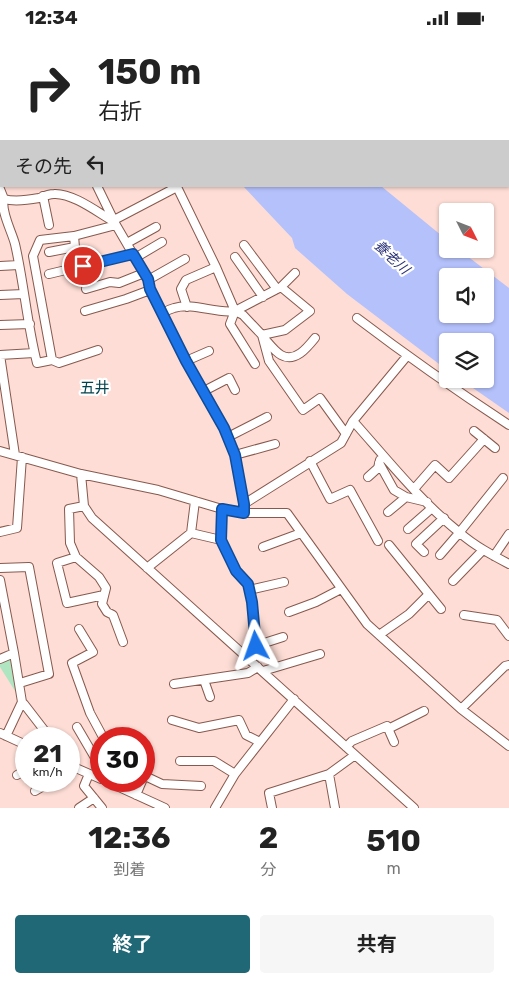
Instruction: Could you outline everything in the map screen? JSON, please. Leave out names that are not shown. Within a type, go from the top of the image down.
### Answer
[{"type":"street","points":[[98,187],[115,222],[146,276],[150,289],[186,361],[224,428],[235,455],[244,513]]},
{"type":"street","points":[[52,360],[33,256],[40,240],[74,236],[115,222],[177,187],[235,311],[243,315],[281,355],[297,356],[315,338]]},
{"type":"street","points":[[0,189],[19,265],[37,363],[52,360],[59,363],[98,350]]},
{"type":"street","points":[[4,199],[22,201],[52,194],[62,195],[80,202],[115,222]]},
{"type":"street","points":[[43,196],[49,225]]},
{"type":"street","points":[[127,243],[156,227]]},
{"type":"street","points":[[49,253],[75,247],[74,236]]},
{"type":"street","points":[[49,274],[134,256],[162,242]]},
{"type":"street","points":[[244,245],[279,288],[310,311],[285,331],[262,335]]},
{"type":"street","points":[[235,257],[263,297]]},
{"type":"street","points":[[86,289],[110,282],[119,283],[146,276],[185,259]]},
{"type":"street","points":[[0,266],[19,265]]},
{"type":"street","points":[[187,307],[182,289],[186,280],[216,267]]},
{"type":"street","points":[[163,313],[174,308],[187,307],[228,312],[235,311],[279,288],[295,273]]},
{"type":"street","points":[[85,311],[126,299],[150,289]]},
{"type":"street","points":[[0,295],[24,294]]},
{"type":"street","points":[[235,311],[230,324],[255,364]]},
{"type":"street","points":[[357,318],[407,356],[509,425]]},
{"type":"street","points":[[0,325],[30,324]]},
{"type":"street","points":[[262,335],[269,361],[303,410],[320,398],[346,434]]},
{"type":"street","points":[[186,361],[210,351]]},
{"type":"street","points":[[0,532],[17,528],[18,456],[0,355],[34,353]]},
{"type":"street","points":[[244,504],[341,443],[353,421],[407,356]]},
{"type":"street","points":[[204,391],[229,378],[236,389]]},
{"type":"street","points":[[228,437],[267,417]]},
{"type":"street","points":[[353,421],[429,505],[460,533],[483,550],[509,564]]},
{"type":"street","points":[[474,431],[495,448]]},
{"type":"street","points":[[414,489],[435,465],[450,478],[484,439]]},
{"type":"street","points":[[235,455],[275,444]]},
{"type":"street","points":[[0,451],[80,474],[158,490],[222,509],[244,513],[287,513],[367,624],[461,709],[509,746]]},
{"type":"street","points":[[368,477],[378,467],[382,453]]},
{"type":"street","points":[[310,461],[330,499],[350,490],[378,541]]},
{"type":"street","points":[[380,463],[394,490],[406,497],[429,505]]},
{"type":"street","points":[[80,474],[84,506],[92,518],[414,808]]},
{"type":"street","points":[[440,555],[460,533],[503,478]]},
{"type":"street","points":[[388,512],[406,497]]},
{"type":"street","points":[[147,568],[191,533],[195,501]]},
{"type":"street","points":[[408,529],[429,505]]},
{"type":"street","points":[[84,506],[69,509],[70,543],[76,557],[99,577],[106,588],[102,604],[107,612],[113,615],[123,642]]},
{"type":"street","points":[[222,509],[221,540],[236,571],[248,584],[252,602],[256,646],[249,659]]},
{"type":"street","points":[[424,552],[416,544],[444,518]]},
{"type":"street","points":[[191,533],[221,540]]},
{"type":"street","points":[[263,547],[301,533]]},
{"type":"street","points":[[494,556],[509,534]]},
{"type":"street","points":[[389,545],[441,609]]},
{"type":"street","points":[[453,581],[483,550]]},
{"type":"street","points":[[76,557],[57,563],[67,603],[104,595]]},
{"type":"street","points":[[0,568],[29,567],[49,674],[20,683]]},
{"type":"street","points":[[0,581],[20,683],[22,703],[3,734],[15,740]]},
{"type":"street","points":[[249,590],[284,582]]},
{"type":"street","points":[[289,612],[316,602],[341,589]]},
{"type":"street","points":[[379,635],[409,614],[428,594]]},
{"type":"street","points":[[464,615],[497,620],[509,636]]},
{"type":"street","points":[[79,629],[93,652],[72,663],[90,713],[98,727]]},
{"type":"street","points":[[256,646],[283,637]]},
{"type":"street","points":[[0,659],[14,653]]},
{"type":"street","points":[[174,684],[248,673],[320,654]]},
{"type":"street","points":[[461,709],[505,666],[509,665]]},
{"type":"street","points":[[204,680],[210,697]]},
{"type":"street","points":[[215,808],[235,774],[294,699]]},
{"type":"street","points":[[22,703],[42,727]]},
{"type":"street","points":[[388,729],[424,711]]},
{"type":"street","points":[[172,720],[199,728],[239,720],[246,735],[260,742]]},
{"type":"street","points":[[346,747],[352,741],[387,726],[394,742]]},
{"type":"street","points":[[80,732],[90,749]]},
{"type":"street","points":[[272,808],[269,793],[328,774],[355,755]]},
{"type":"street","points":[[180,761],[214,761],[235,774]]},
{"type":"street","points":[[80,770],[89,774],[84,786],[102,808]]},
{"type":"street","points":[[328,774],[335,808]]},
{"type":"street","points":[[155,781],[162,784],[201,786]]},
{"type":"street","points":[[132,792],[165,808]]},
{"type":"street","points":[[79,808],[94,798]]},
{"type":"green space","points":[[14,653],[22,702],[0,667],[0,659]]},
{"type":"water","name":"養老川","points":[[244,187],[382,187],[439,233],[439,258],[470,258],[483,268],[439,268],[439,323],[494,323],[494,277],[509,288],[509,413],[473,388],[494,388],[494,333],[439,333],[439,364],[347,294],[295,248],[292,238]]},
{"type":"district","name":"五井","points":[[95,388]]},
{"type":"route","points":[[83,266],[133,254],[148,279],[150,289],[186,361],[224,428],[235,455],[244,513],[222,509],[221,540],[236,571],[248,584],[252,602],[256,646]]}]
